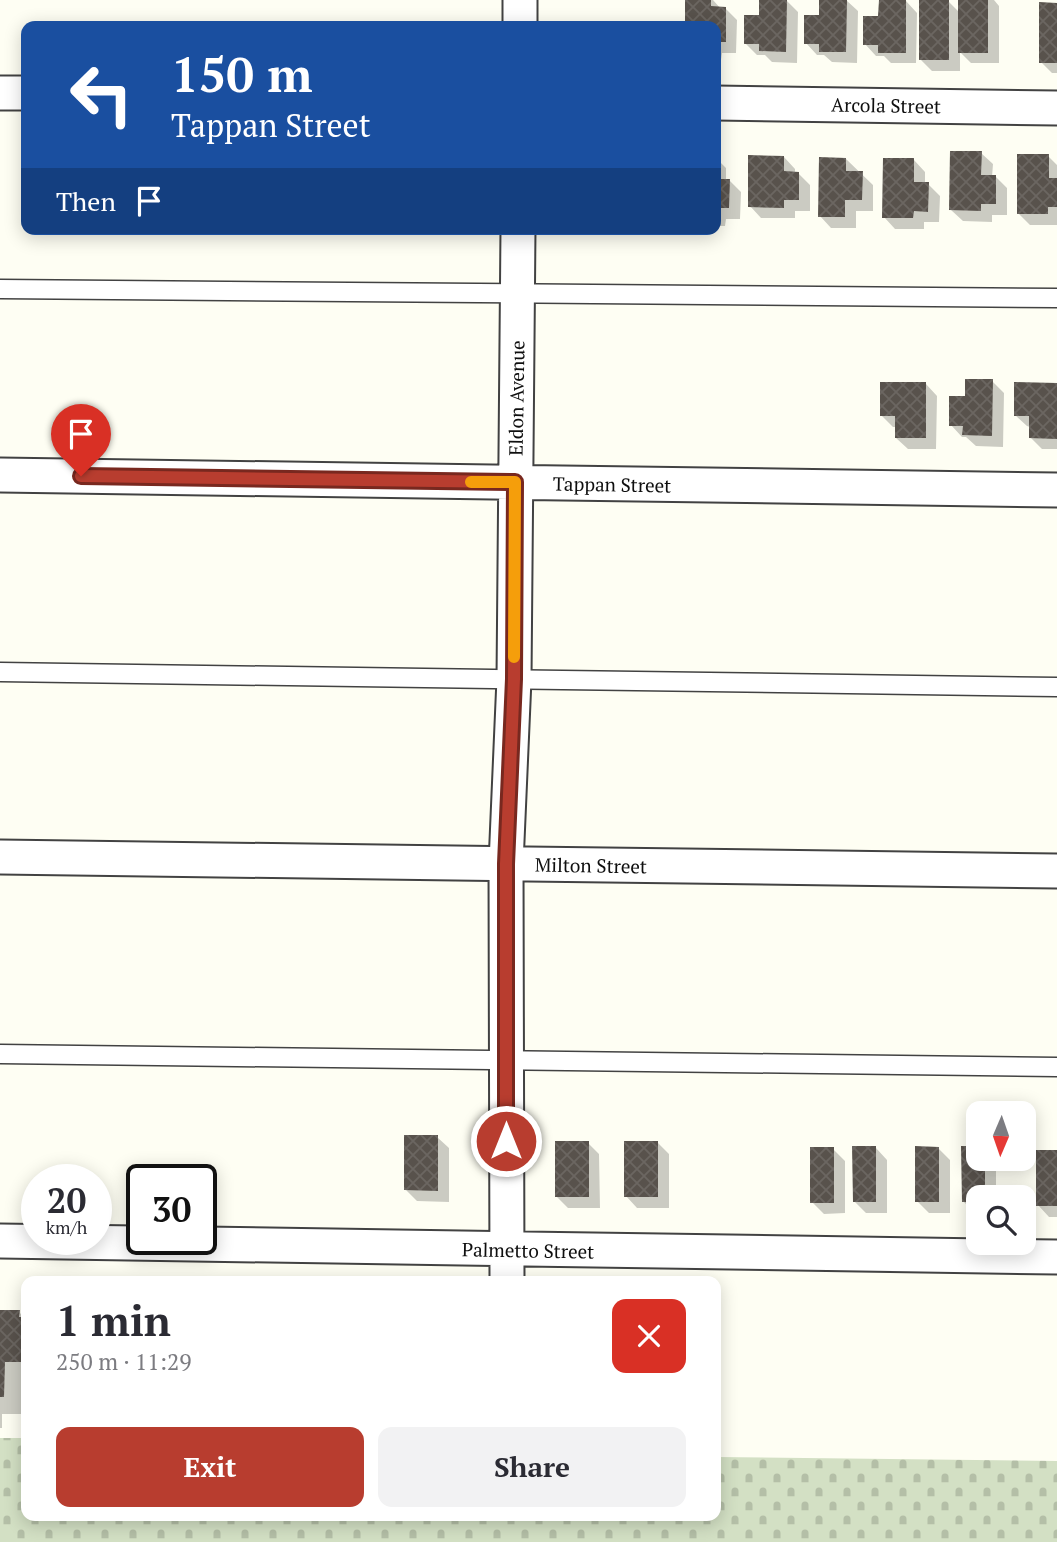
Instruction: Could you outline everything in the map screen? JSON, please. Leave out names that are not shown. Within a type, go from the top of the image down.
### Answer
[{"type":"street","points":[[520,0],[520,21]]},
{"type":"street","points":[[0,93],[21,93]]},
{"type":"street","name":"Arcola Street","points":[[721,103],[1057,108]]},
{"type":"street","name":"Eldon Avenue","points":[[507,1265],[506,864],[514,679],[518,235]]},
{"type":"street","name":"Tappan Street","points":[[0,475],[1057,490]]},
{"type":"street","name":"Milton Street","points":[[0,857],[1057,871]]},
{"type":"street","name":"Palmetto Street","points":[[0,1241],[507,1265],[1057,1257]]},
{"type":"lane","points":[[0,289],[1057,298]]},
{"type":"lane","points":[[0,672],[1057,687]]},
{"type":"lane","points":[[0,1054],[1057,1067]]},
{"type":"green space","points":[[0,1438],[21,1438],[21,1521],[721,1521],[721,1457],[1057,1461],[1057,1542],[0,1542]]},
{"type":"building","points":[[685,0],[711,0],[711,6],[726,7],[726,42],[721,42],[721,21],[685,21]]},
{"type":"building","points":[[759,0],[787,0],[786,52],[759,51],[759,44],[744,44],[744,15],[759,15]]},
{"type":"building","points":[[819,0],[847,0],[846,52],[819,52],[819,44],[804,44],[804,15],[819,15]]},
{"type":"building","points":[[879,0],[906,0],[906,53],[878,53],[878,45],[863,45],[863,16],[878,16]]},
{"type":"building","points":[[919,0],[949,0],[949,60],[919,60]]},
{"type":"building","points":[[958,0],[988,0],[988,53],[958,53]]},
{"type":"building","points":[[1039,2],[1057,3],[1057,63],[1039,63]]},
{"type":"building","points":[[950,151],[982,151],[981,175],[996,175],[996,204],[981,204],[981,211],[949,210]]},
{"type":"building","points":[[1017,154],[1049,154],[1049,178],[1057,178],[1057,207],[1048,207],[1048,214],[1017,214]]},
{"type":"building","points":[[748,155],[784,156],[784,171],[799,172],[799,200],[784,200],[784,208],[748,207]]},
{"type":"building","points":[[819,157],[846,158],[846,171],[863,171],[862,200],[845,200],[845,217],[818,217]]},
{"type":"building","points":[[883,158],[914,158],[914,182],[929,182],[928,212],[914,211],[913,218],[882,218]]},
{"type":"building","points":[[721,179],[730,179],[729,208],[721,208]]},
{"type":"building","points":[[965,379],[993,379],[992,436],[962,435],[963,426],[949,426],[949,396],[965,396]]},
{"type":"building","points":[[880,382],[926,382],[926,438],[895,438],[895,416],[880,416]]},
{"type":"building","points":[[1014,382],[1057,383],[1057,439],[1029,438],[1029,416],[1014,416]]},
{"type":"building","points":[[404,1135],[438,1135],[438,1191],[404,1190]]},
{"type":"building","points":[[555,1141],[589,1141],[589,1197],[555,1197]]},
{"type":"building","points":[[624,1141],[658,1141],[658,1197],[624,1197]]},
{"type":"building","points":[[852,1146],[876,1146],[876,1202],[853,1202]]},
{"type":"building","points":[[915,1146],[939,1147],[939,1202],[915,1202]]},
{"type":"building","points":[[961,1146],[966,1146],[966,1171],[985,1171],[985,1185],[966,1185],[966,1202],[962,1202]]},
{"type":"building","points":[[810,1147],[834,1147],[834,1203],[810,1203]]},
{"type":"building","points":[[1036,1150],[1057,1150],[1057,1206],[1036,1206]]},
{"type":"building","points":[[0,1310],[20,1310],[21,1362],[5,1362],[4,1397],[0,1397]]},
{"type":"slow traffic","points":[[471,482],[515,482],[514,657]]},
{"type":"route","points":[[81,476],[515,482],[514,679],[506,864],[506,1141]]}]
